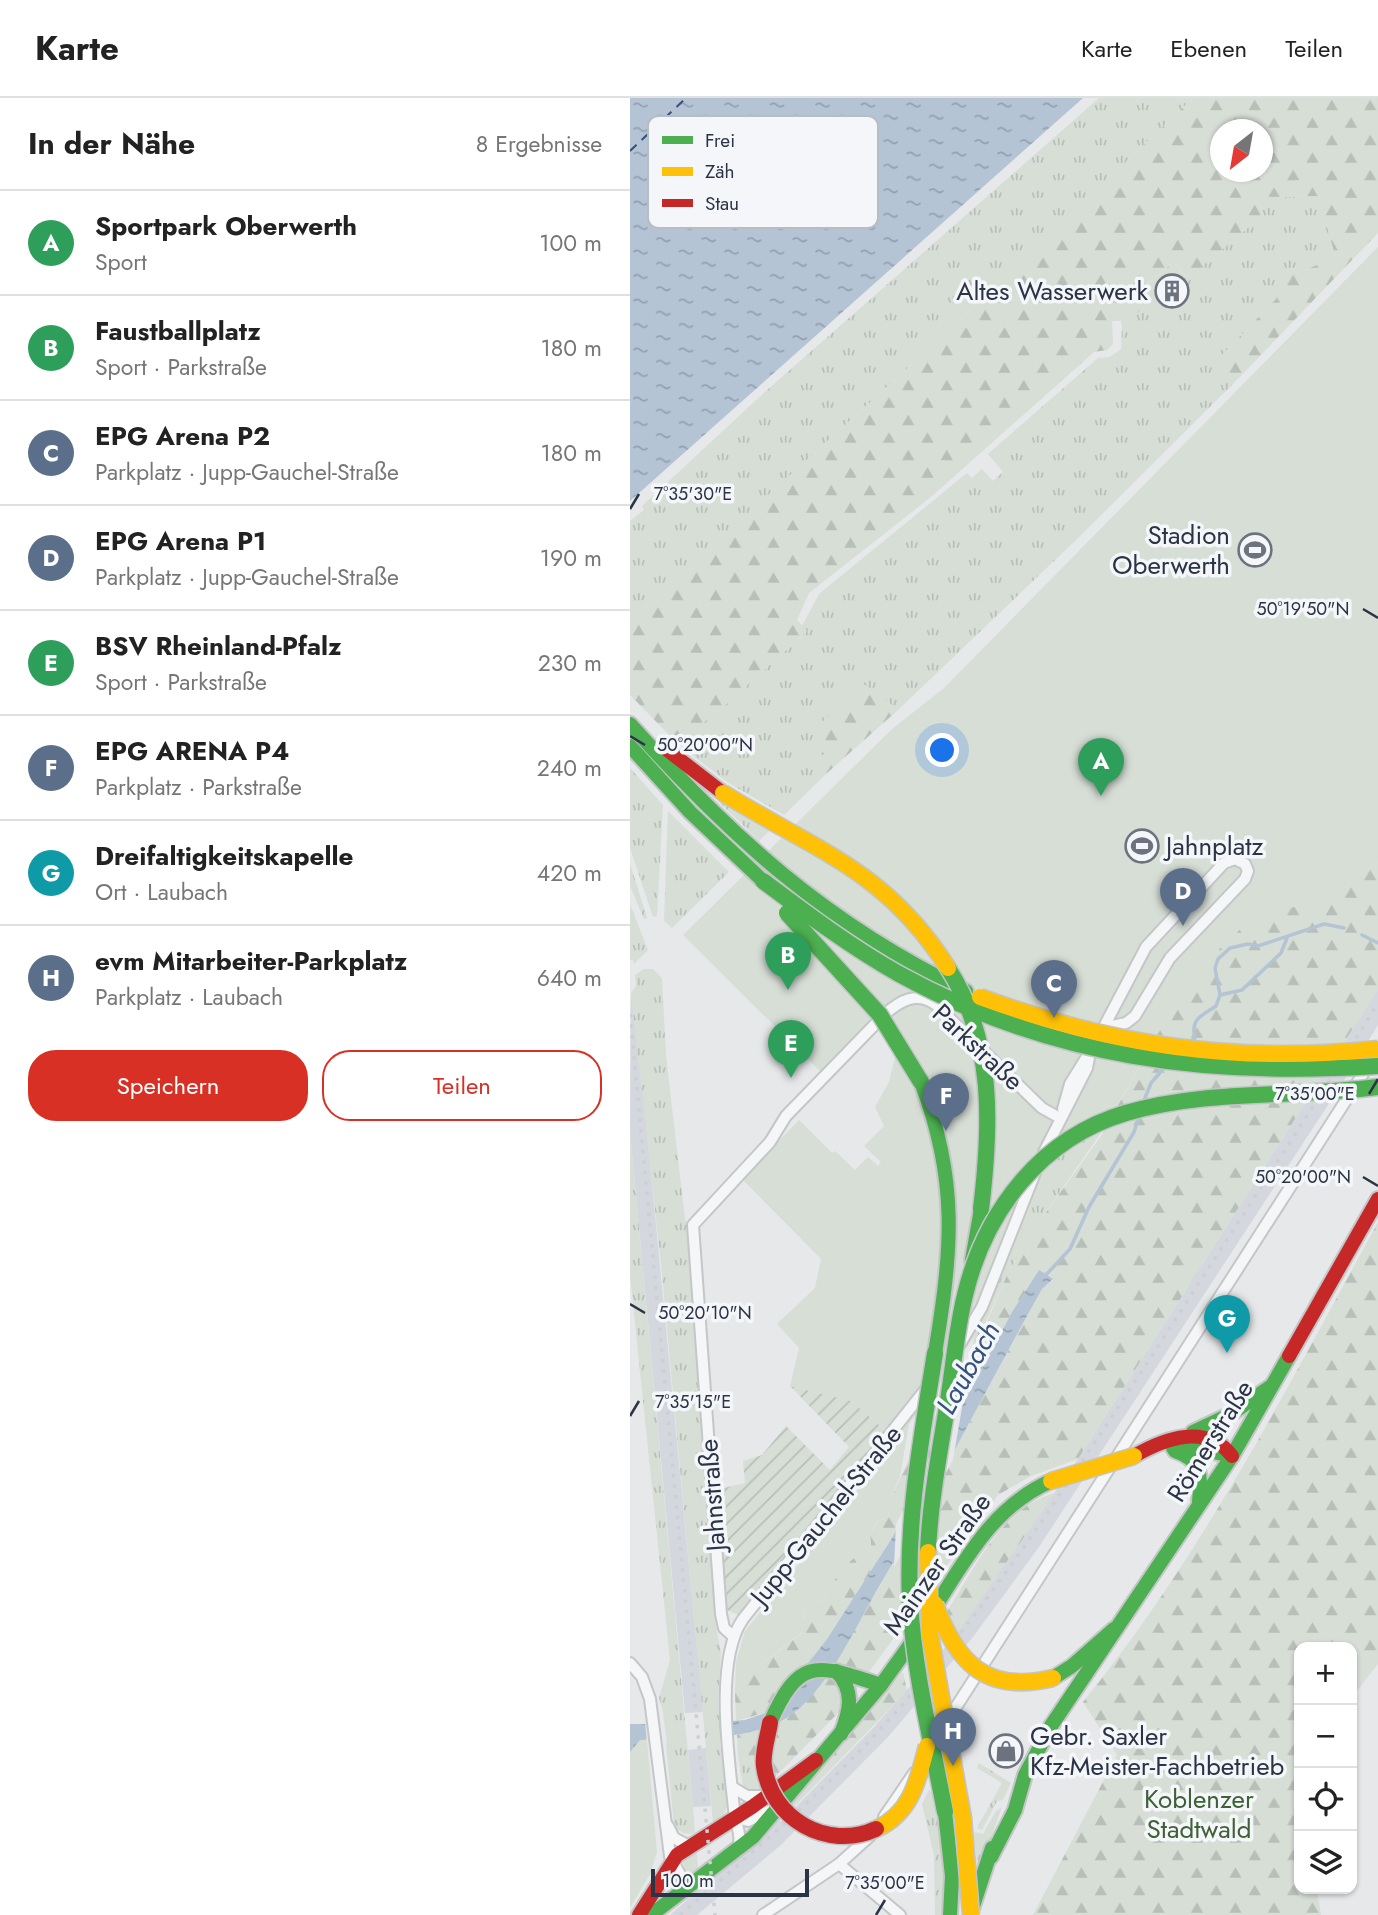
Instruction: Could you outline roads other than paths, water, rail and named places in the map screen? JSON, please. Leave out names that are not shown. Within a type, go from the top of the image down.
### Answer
[{"type":"main road","points":[[630,712],[674,756],[723,793],[840,859],[874,882],[905,911],[943,958],[969,1013],[981,1052],[987,1086],[988,1152],[932,1496],[927,1577],[931,1639],[966,1835],[970,1915]]},
{"type":"main road","points":[[630,724],[716,817],[788,883],[864,937],[962,990],[1065,1027],[1185,1051],[1287,1056],[1378,1049]]},
{"type":"main road","points":[[630,746],[698,820],[763,881],[821,927],[891,971],[958,1004],[1042,1036],[1135,1059],[1204,1068],[1280,1072],[1378,1066]]},
{"type":"main road","points":[[763,881],[797,925],[862,993],[892,1032],[925,1091],[946,1157],[953,1212],[950,1256],[915,1479],[909,1553],[910,1604],[929,1731],[945,1812],[952,1876],[950,1915]]},
{"type":"main road","points":[[969,1278],[997,1216],[1016,1186],[1052,1150],[1092,1126],[1132,1111],[1185,1101],[1378,1087]]},
{"type":"main road","name":"Römerstraße","points":[[1114,1629],[1232,1456],[1378,1199]]},
{"type":"main road","points":[[1185,1438],[1231,1414],[1275,1383]]},
{"type":"main road","name":"Mainzer Straße","points":[[651,1915],[738,1851],[782,1804],[881,1685],[1000,1512],[1022,1493],[1185,1438],[1215,1437],[1224,1442],[1232,1456]]},
{"type":"main road","name":"Mainzer Straße","points":[[1134,1456],[1190,1447],[1232,1456]]},
{"type":"main road","points":[[1166,1449],[1188,1454],[1199,1465],[1202,1480],[1198,1508]]},
{"type":"main road","points":[[927,1577],[947,1637],[967,1663],[986,1676],[1009,1683],[1032,1683],[1053,1678],[1072,1666],[1114,1629]]},
{"type":"main road","points":[[970,1915],[990,1857],[1015,1810],[1017,1793],[1051,1726],[1114,1629]]},
{"type":"main road","points":[[881,1685],[835,1670],[817,1669],[794,1683],[775,1710],[765,1738],[763,1761],[769,1788],[782,1810],[799,1824],[821,1835],[844,1838],[869,1834],[889,1825],[909,1807],[920,1787],[929,1731]]},
{"type":"main road","points":[[835,1670],[845,1680],[852,1695],[841,1734]]},
{"type":"main road","name":"Mainzer Straße","points":[[639,1915],[671,1861],[819,1758]]},
{"type":"street","name":"Jupp-Gauchel-Straße","points":[[738,1851],[740,1833],[732,1787],[728,1717],[727,1668],[733,1636],[743,1619],[967,1336],[982,1307],[1061,1114],[1070,1084],[1149,943],[1224,863],[1235,859],[1245,864],[1248,871],[1245,879],[1170,958],[1139,1012],[1126,1023],[1103,1028]]},
{"type":"street","name":"Parkstraße","points":[[694,1225],[770,1142],[786,1116],[885,1014],[904,1000],[918,997],[935,1004],[1041,1108],[1061,1114]]},
{"type":"street","points":[[763,1915],[839,1864],[868,1838],[905,1787],[1300,1178],[1378,1049]]},
{"type":"street","name":"Jahnstraße","points":[[694,1225],[721,1614],[724,1628],[733,1636]]},
{"type":"street","points":[[630,1664],[642,1677],[654,1718],[663,1813],[671,1861],[682,1878],[698,1882]]},
{"type":"street","points":[[732,1787],[747,1797],[768,1795]]},
{"type":"street","name":"Mainzer Straße","points":[[736,1818],[748,1821],[782,1804]]},
{"type":"street","points":[[663,1813],[674,1838],[689,1846]]},
{"type":"street","points":[[839,1864],[900,1915]]},
{"type":"water","points":[[630,98],[1083,98],[630,501]]},
{"type":"water","points":[[1039,1270],[1053,1279],[1042,1289],[848,1643],[818,1689],[795,1712],[778,1723],[759,1730],[720,1737],[719,1722],[745,1720],[771,1711],[827,1639],[892,1538],[1012,1312]]},
{"type":"water","points":[[630,1724],[664,1724],[666,1739],[640,1740],[630,1752]]},
{"type":"waterway","name":"Laubach","points":[[1189,1043],[1195,1038],[1196,1022],[1216,1006],[1220,995],[1215,968],[1218,959],[1230,948],[1248,944],[1258,946],[1324,924],[1344,928]]},
{"type":"waterway","name":"Laubach","points":[[1362,935],[1378,943]]},
{"type":"waterway","name":"Laubach","points":[[1220,995],[1242,990],[1281,953],[1287,938]]},
{"type":"waterway","name":"Laubach","points":[[1143,1103],[1151,1083],[1164,1068]]},
{"type":"waterway","name":"Laubach","points":[[1044,1277],[1070,1249],[1089,1207],[1134,1132],[1139,1117]]},
{"type":"railway","points":[[680,1915],[767,1839],[851,1760],[903,1704],[972,1618],[1037,1529],[1159,1345],[1378,1003]]},
{"type":"railway","points":[[630,1014],[715,1915]]},
{"type":"place","name":"Altes Wasserwerk","points":[[1172,291]]},
{"type":"place","name":"Stadion Oberwerth","points":[[1255,550]]},
{"type":"place","name":"Sportpark Oberwerth","points":[[1101,796]]},
{"type":"place","name":"Jahnplatz","points":[[1142,846]]},
{"type":"place","name":"EPG Arena P1","points":[[1183,926]]},
{"type":"place","name":"Faustballplatz","points":[[788,990]]},
{"type":"place","name":"EPG Arena P2","points":[[1054,1018]]},
{"type":"place","name":"BSV Rheinland-Pfalz","points":[[791,1078]]},
{"type":"place","name":"EPG ARENA P4","points":[[946,1131]]},
{"type":"place","name":"Dreifaltigkeitskapelle","points":[[1227,1353]]},
{"type":"place","name":"Gebr. Saxler Kfz-Meister-Fachbetrieb","points":[[1006,1751]]},
{"type":"place","name":"evm Mitarbeiter-Parkplatz","points":[[953,1766]]},
{"type":"park label","name":"Koblenzer Stadtwald","points":[[1199,1814]]}]
